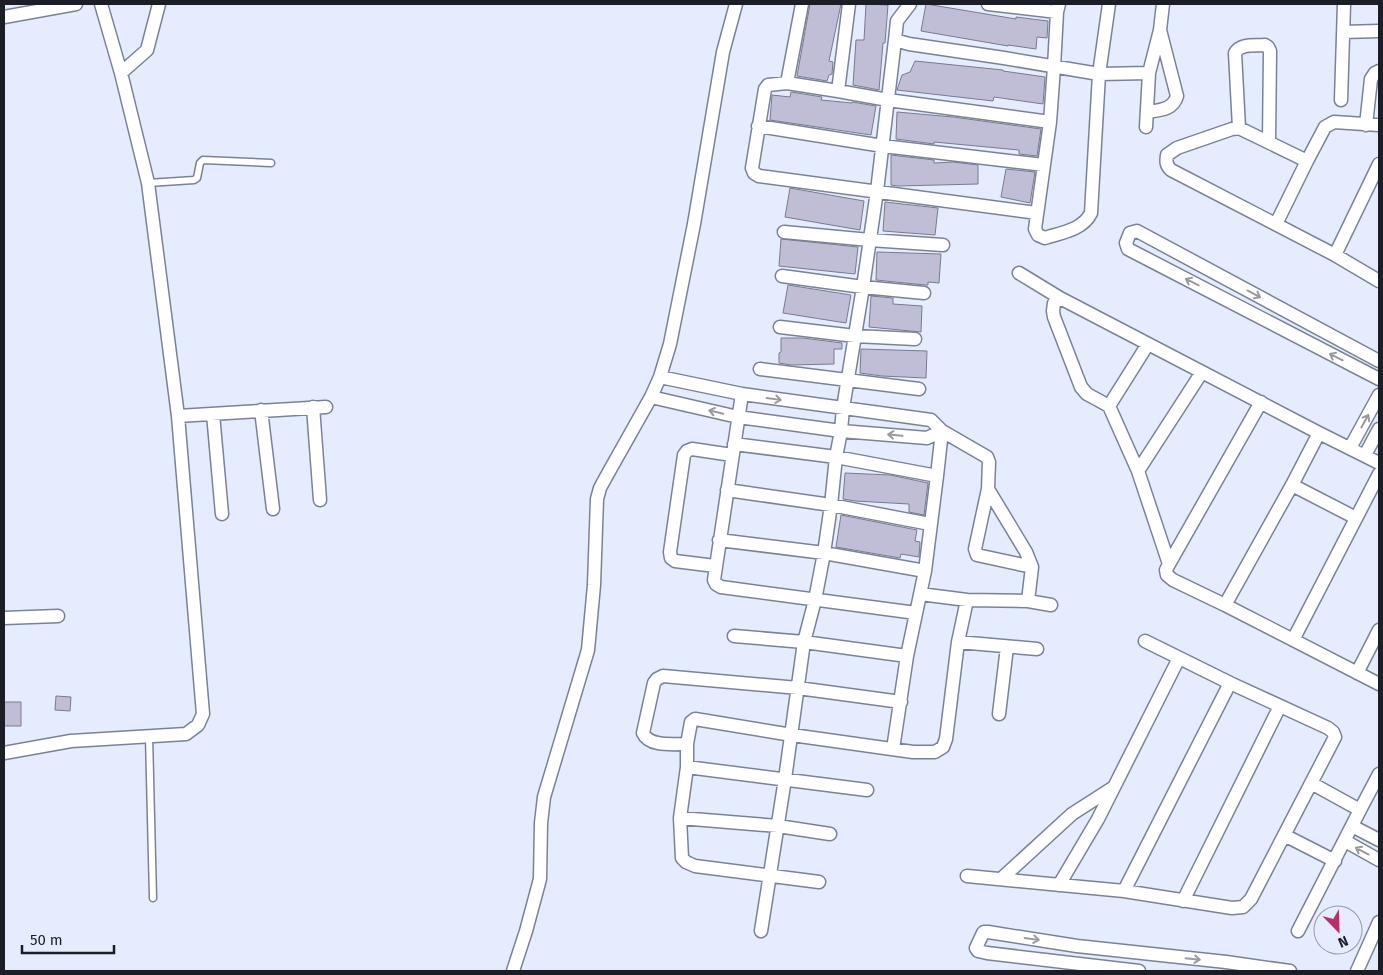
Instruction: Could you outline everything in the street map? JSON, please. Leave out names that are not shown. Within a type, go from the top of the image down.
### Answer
[{"type":"street","points":[[4,17],[76,4]]},
{"type":"street","points":[[4,753],[71,741],[186,734],[198,725],[203,714],[178,416],[148,183],[121,73],[101,4]]},
{"type":"street","points":[[121,73],[148,50],[159,4]]},
{"type":"street","points":[[513,971],[540,879],[541,823],[544,797],[588,650],[594,585],[597,499],[603,482],[651,397],[660,377],[673,331],[694,224],[723,52],[736,4]]},
{"type":"street","points":[[787,83],[802,4]]},
{"type":"street","points":[[838,91],[849,4]]},
{"type":"street","points":[[761,931],[792,735],[804,642],[815,600],[824,553],[847,380],[877,192],[897,20],[910,4]]},
{"type":"street","points":[[988,4],[1058,8],[1050,122],[1035,229],[1036,233],[1045,238],[1079,226],[1089,218],[1099,74],[1109,4]]},
{"type":"street","points":[[1146,127],[1149,73],[1160,30],[1163,4]]},
{"type":"street","points":[[1341,100],[1344,4]]},
{"type":"street","points":[[1147,112],[1171,106],[1177,96],[1160,30]]},
{"type":"street","points":[[1343,32],[1379,31]]},
{"type":"street","points":[[895,40],[1099,74],[1149,73]]},
{"type":"street","points":[[1239,128],[1235,53],[1241,47],[1268,47],[1270,51],[1269,142]]},
{"type":"street","points":[[1366,125],[1371,79],[1379,71]]},
{"type":"street","points":[[1038,213],[759,176],[754,173],[752,168],[758,126],[768,85],[787,83],[888,100],[1050,122]]},
{"type":"street","points":[[1276,224],[1306,161],[1325,127],[1334,122],[1379,125]]},
{"type":"street","points":[[758,126],[883,146],[1044,165]]},
{"type":"street","points":[[1306,161],[1239,128],[1177,148],[1167,156],[1166,162],[1171,170],[1335,255],[1379,281]]},
{"type":"street","points":[[1335,255],[1379,164]]},
{"type":"street","points":[[1379,361],[1138,231],[1130,233],[1126,243],[1128,249],[1379,379]]},
{"type":"street","points":[[784,232],[943,245]]},
{"type":"street","points":[[1019,273],[1060,298],[1379,463]]},
{"type":"street","points":[[782,276],[924,293]]},
{"type":"street","points":[[1060,298],[1054,303],[1054,317],[1081,387],[1087,394],[1109,406],[1138,471],[1169,564]]},
{"type":"street","points":[[780,327],[855,336],[915,339]]},
{"type":"street","points":[[1109,406],[1148,344]]},
{"type":"street","points":[[760,369],[919,389]]},
{"type":"street","points":[[1138,471],[1202,372]]},
{"type":"street","points":[[660,377],[742,394],[931,420],[942,431],[987,457],[989,462],[988,489],[975,549],[976,554],[1032,567]]},
{"type":"street","points":[[742,394],[719,540],[714,580],[716,584],[721,587],[916,614]]},
{"type":"street","points":[[1350,448],[1379,395]]},
{"type":"street","points":[[651,397],[738,417],[841,431],[927,438],[942,431]]},
{"type":"street","points":[[1260,402],[1169,564],[1166,570],[1167,575],[1173,580],[1379,684]]},
{"type":"street","points":[[178,416],[320,407],[320,500]]},
{"type":"street","points":[[260,410],[273,509]]},
{"type":"street","points":[[213,414],[222,514]]},
{"type":"street","points":[[1366,456],[1379,429]]},
{"type":"street","points":[[893,749],[907,656],[925,571],[942,431]]},
{"type":"street","points":[[1225,605],[1292,485],[1318,433]]},
{"type":"street","points":[[716,566],[675,561],[671,558],[670,552],[684,455],[687,451],[692,449],[733,450],[836,457],[938,476]]},
{"type":"street","points":[[1293,640],[1379,474]]},
{"type":"street","points":[[1292,485],[1356,518]]},
{"type":"street","points":[[988,489],[1026,552],[1032,567],[1028,601]]},
{"type":"street","points":[[727,490],[831,505],[930,524]]},
{"type":"street","points":[[719,540],[824,553],[925,571]]},
{"type":"street","points":[[920,594],[967,600],[1028,601],[1051,605]]},
{"type":"street","points":[[819,882],[695,866],[682,858],[680,818],[691,722],[695,720],[913,752],[936,752],[943,747],[946,739],[958,642],[967,600]]},
{"type":"street","points":[[4,618],[58,616]]},
{"type":"street","points":[[1357,673],[1379,630]]},
{"type":"street","points":[[734,636],[804,642],[907,656]]},
{"type":"street","points":[[967,876],[1124,891],[1232,908],[1243,907],[1251,899],[1334,737],[1333,732],[1322,725],[1230,683],[1145,641]]},
{"type":"street","points":[[958,642],[1037,649]]},
{"type":"street","points":[[999,714],[1007,647]]},
{"type":"street","points":[[1059,885],[1098,819],[1179,658]]},
{"type":"street","points":[[687,744],[653,742],[645,738],[642,733],[654,683],[663,676],[798,688],[901,702]]},
{"type":"street","points":[[1124,891],[1230,683]]},
{"type":"street","points":[[1183,901],[1280,706]]},
{"type":"street","points":[[687,767],[867,790]]},
{"type":"street","points":[[1298,931],[1379,774]]},
{"type":"street","points":[[1311,783],[1360,810]]},
{"type":"street","points":[[1001,879],[1072,814],[1114,787]]},
{"type":"street","points":[[680,818],[778,826],[830,834]]},
{"type":"street","points":[[1352,826],[1379,840]]},
{"type":"street","points":[[1284,835],[1335,861]]},
{"type":"street","points":[[1345,841],[1379,860]]},
{"type":"street","points":[[1357,971],[1379,922]]},
{"type":"street","points":[[1139,971],[1074,967],[988,953],[978,951],[976,948],[984,932],[1077,946],[1290,971]]},
{"type":"street","points":[[1074,967],[1077,946]]},
{"type":"lane","points":[[148,183],[194,180],[197,178],[200,163],[203,160],[271,163]]},
{"type":"lane","points":[[149,736],[153,898]]},
{"type":"building","points":[[810,4],[841,4],[829,61],[833,62],[832,74],[829,75],[827,81],[797,76]]},
{"type":"building","points":[[866,4],[888,5],[879,90],[853,85],[856,40],[864,40]]},
{"type":"building","points":[[926,4],[1016,19],[1016,17],[1048,21],[1047,38],[1037,37],[1036,49],[921,31]]},
{"type":"building","points":[[915,61],[1003,70],[1045,77],[1043,104],[994,97],[993,101],[897,90],[902,75],[910,72]]},
{"type":"building","points":[[791,92],[822,97],[821,100],[876,106],[871,135],[770,120],[772,95],[790,97]]},
{"type":"building","points":[[897,112],[953,117],[1041,129],[1037,156],[1019,154],[1019,150],[934,142],[934,144],[896,139]]},
{"type":"building","points":[[891,155],[934,160],[934,163],[953,162],[978,165],[978,184],[891,185]]},
{"type":"building","points":[[1006,169],[1035,172],[1030,203],[1001,197]]},
{"type":"building","points":[[790,188],[864,201],[860,230],[785,217]]},
{"type":"building","points":[[885,202],[938,208],[935,235],[883,231]]},
{"type":"building","points":[[781,239],[858,247],[855,274],[779,266]]},
{"type":"building","points":[[877,252],[941,254],[939,283],[928,282],[928,285],[925,285],[876,280]]},
{"type":"building","points":[[788,285],[851,295],[846,323],[783,313]]},
{"type":"building","points":[[871,296],[893,298],[893,304],[922,306],[921,332],[869,327]]},
{"type":"building","points":[[781,338],[803,338],[842,343],[842,349],[834,349],[834,364],[791,365],[779,363]]},
{"type":"building","points":[[861,349],[927,351],[926,378],[860,373]]},
{"type":"building","points":[[845,473],[890,475],[928,483],[924,515],[909,512],[909,504],[843,499]]},
{"type":"building","points":[[841,515],[917,530],[915,541],[920,542],[919,557],[901,554],[900,558],[836,547]]},
{"type":"building","points":[[56,696],[71,697],[70,711],[55,710]]},
{"type":"building","points":[[4,702],[21,702],[21,726],[4,726]]}]
